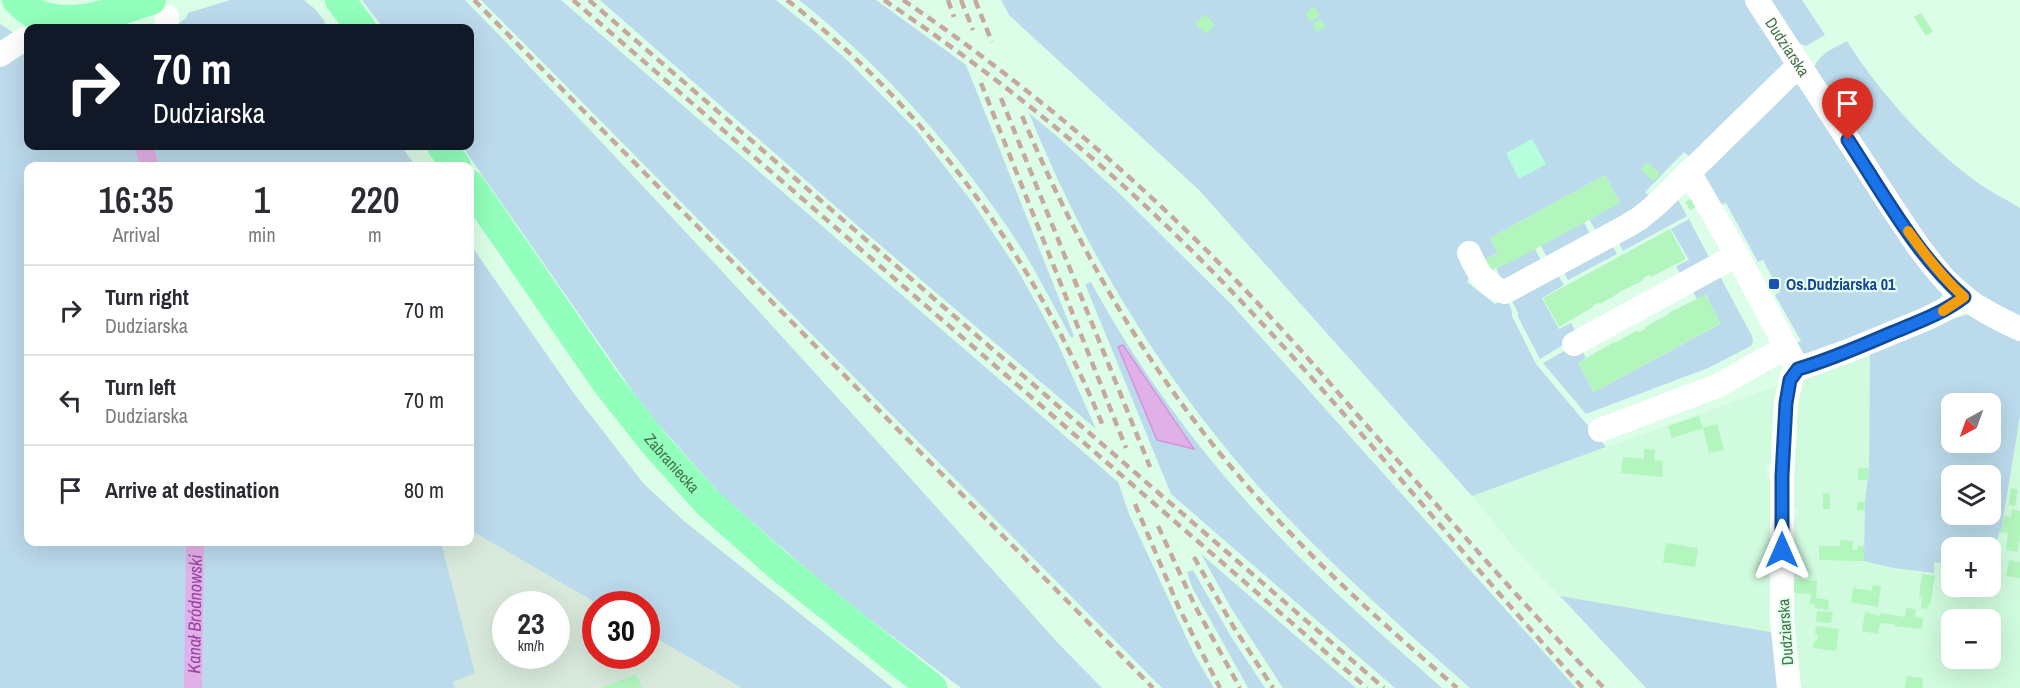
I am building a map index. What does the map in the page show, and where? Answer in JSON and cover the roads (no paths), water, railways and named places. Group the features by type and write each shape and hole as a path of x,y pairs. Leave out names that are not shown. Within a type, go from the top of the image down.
{"main road":[{"path":"17,0 31,12 58,20 162,15"},
{"path":"340,0 358,24"},
{"name":"Zabraniecka","path":"474,191 606,382 655,444 708,503 779,566 932,688"}],"street":[{"name":"Dudziarska","path":"1756,0 1912,235 1938,270 1964,297 1997,318 2020,329"},
{"path":"0,55 24,40"},
{"path":"1469,253 1484,280 1495,289 1505,292 1640,218 1799,65"},
{"path":"1689,172 1737,255 1798,369 1926,319 1954,305 1964,297"},
{"path":"1574,344 1737,255"},
{"path":"1600,429 1717,386 1785,348"},
{"name":"Dudziarska","path":"1789,688 1782,620 1782,476 1786,403 1790,380 1798,369"}],"waterway":[{"name":"Kanał Bródnowski","path":"144,150 149,162"},
{"name":"Kanał Bródnowski","path":"193,688 195,546"}],"railway":[{"path":"474,0 1153,688"},
{"path":"573,0 1367,688"},
{"path":"589,0 1384,688"},
{"path":"787,0 839,43 887,90 932,140 973,192 1011,248 1045,305 1076,365 1103,426"},
{"path":"884,0 924,27 1040,114 1149,209 1184,243 1287,351 1583,688"},
{"path":"903,0 1030,93 1111,161 1188,232 1280,327 1514,592 1604,688"},
{"path":"948,0 954,17"},
{"path":"961,0 973,30"},
{"path":"975,0 992,42"},
{"path":"981,83 1126,448"},
{"path":"1001,98 1150,467"},
{"path":"1022,116 1073,227 1102,279 1164,379 1199,427 1237,474 1320,564 1457,688"},
{"path":"1135,504 1179,608 1220,688"},
{"path":"1158,526 1195,606 1240,688"},
{"path":"1194,557 1233,626 1273,688"}],"place":[{"name":"Os.Dudziarska 01","path":"1774,284"}]}
